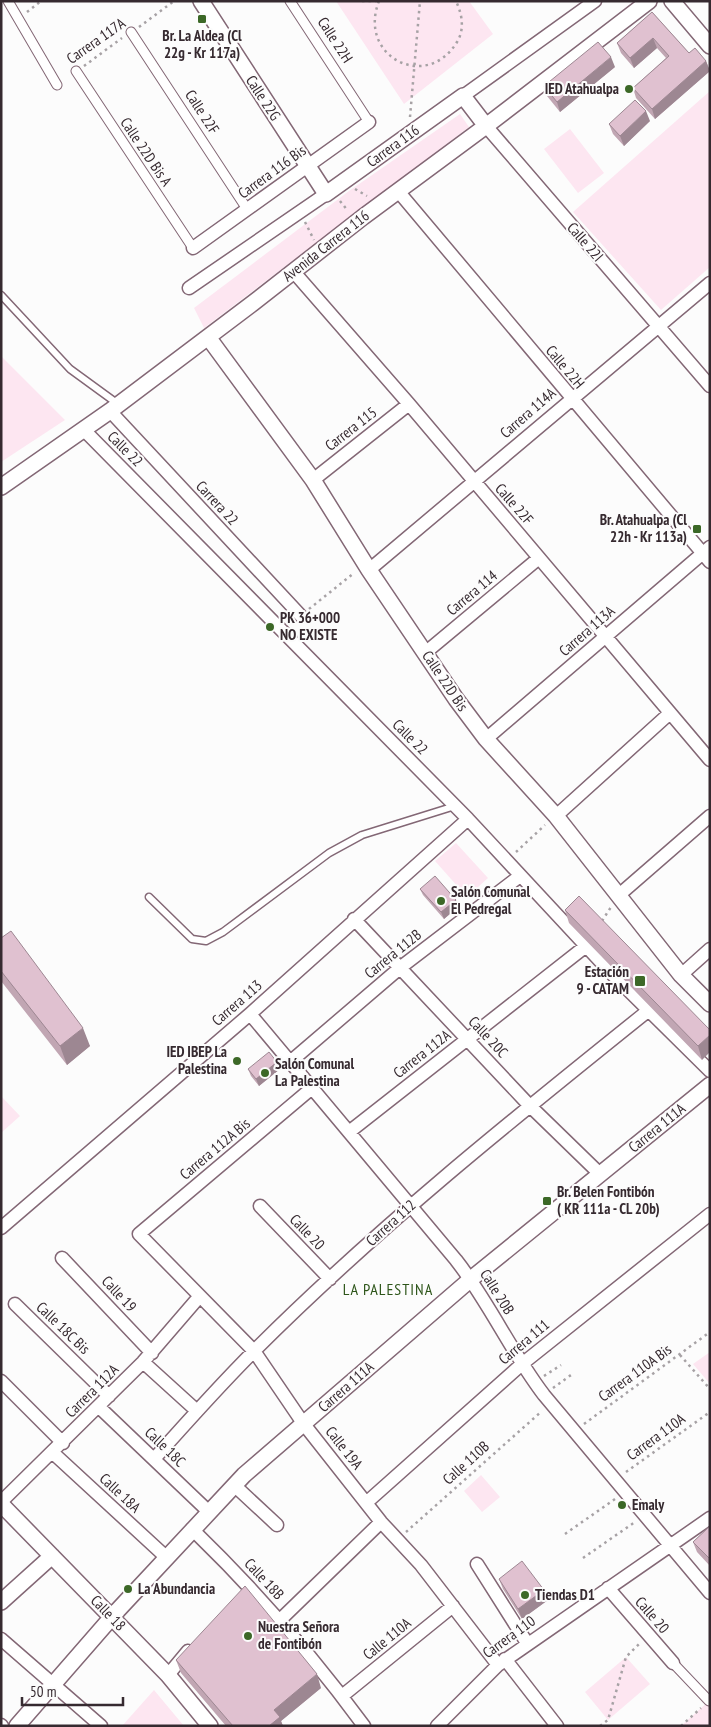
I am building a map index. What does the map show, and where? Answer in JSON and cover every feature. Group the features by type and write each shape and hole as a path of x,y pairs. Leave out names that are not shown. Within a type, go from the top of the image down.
{"street":[{"path":"8,1 58,84"},
{"name":"Calle 22H","path":"290,1 369,122"},
{"name":"Carrera 116","path":"189,288 333,189 595,1"},
{"name":"Avenida Carrera 116","path":"1,487 114,408 357,221 486,126 649,1"},
{"path":"672,1 708,40"},
{"name":"Calle 22G","path":"203,2 307,166 333,189"},
{"name":"Calle 22F","path":"131,32 247,210"},
{"name":"Calle 22D Bis A","path":"76,71 193,248"},
{"name":"Calle 22I","path":"463,96 486,126 710,386"},
{"name":"Carrera 116 Bis","path":"193,248 369,122"},
{"name":"Calle 22H","path":"398,191 570,398 707,554"},
{"name":"Calle 22F","path":"293,272 409,404 710,760"},
{"name":"Carrera 114A","path":"367,567 473,482 570,398 659,328 710,283"},
{"name":"Calle 22D Bis","path":"208,337 313,480 367,567 456,699 486,739 556,816 681,975 710,1004"},
{"name":"Carrera 115","path":"313,480 409,404"},
{"name":"Carrera 22","path":"114,408 300,616"},
{"name":"Calle 22","path":"84,430 468,819 586,946 710,1071"},
{"name":"Carrera 113A","path":"486,739 606,636 707,554"},
{"name":"Carrera 114","path":"425,653 539,558"},
{"path":"556,816 670,712"},
{"path":"619,895 710,816"},
{"name":"Carrera 113","path":"1,1228 250,1014 468,819"},
{"name":"Carrera 112B","path":"290,1062 401,967 520,876"},
{"name":"Calle 20C","path":"354,919 529,1105 600,1174"},
{"name":"Carrera 112A","path":"349,1132 586,946"},
{"path":"681,975 710,949"},
{"name":"Carrera 112","path":"154,1459 254,1351 410,1206 529,1105 649,1010"},
{"name":"Calle 20B","path":"250,1014 471,1279 522,1364 547,1399 710,1593"},
{"name":"Carrera 111A","path":"17,1726 166,1557 234,1485 303,1423 471,1279 710,1085"},
{"name":"Carrera 112A Bis","path":"139,1234 312,1088"},
{"name":"Calle 20","path":"260,1206 330,1279"},
{"name":"Carrera 111","path":"366,1504 522,1364 710,1214"},
{"name":"Calle 19A","path":"139,1234 254,1351 303,1423 366,1504 421,1565 453,1606 557,1726"},
{"name":"Calle 19","path":"62,1258 148,1358 197,1411"},
{"name":"Carrera 112A","path":"1,1503 148,1358 199,1297"},
{"name":"Calle 18C Bis","path":"15,1304 109,1396"},
{"path":"1,1381 63,1443"},
{"name":"Calle 18C","path":"99,1407 208,1511"},
{"name":"Calle 18A","path":"52,1452 166,1557"},
{"path":"234,1485 277,1525"},
{"name":"Calle 18","path":"1,1503 168,1674 210,1726"},
{"name":"Carrera 110","path":"445,1723 501,1662 527,1642 710,1518"},
{"path":"280,1620 381,1522"},
{"name":"Calle 18B","path":"192,1529 248,1583 342,1696 364,1726"},
{"path":"1,1602 52,1556"},
{"path":"477,1564 527,1642"},
{"path":"235,1598 248,1583"},
{"name":"Calle 20","path":"608,1588 673,1663"},
{"name":"Calle 110A","path":"342,1696 453,1606"},
{"path":"1,1639 101,1726"},
{"path":"168,1674 197,1641"},
{"path":"673,1663 709,1701"}],"lane":[{"path":"1,295 70,369 114,408"},
{"path":"149,897 192,939 206,941 223,932 329,853 362,835 455,806"}],"path":[{"path":"18,18 42,1"},
{"name":"Carrera 117A","path":"76,71 174,1"},
{"path":"362,1 378,1 374,14 374,29 378,42 387,54 399,62 414,66 427,66 441,60 452,50 459,38 462,24 460,10 456,1"},
{"path":"410,124 420,1"},
{"path":"333,189 380,204"},
{"path":"333,189 357,221"},
{"path":"300,212 319,251"},
{"path":"300,616 367,567"},
{"path":"506,860 556,816"},
{"path":"600,924 619,895"},
{"name":"Carrera 110A Bis","path":"574,1431 710,1332"},
{"path":"680,1355 710,1389"},
{"path":"535,1383 561,1365"},
{"name":"Calle 110B","path":"397,1540 547,1399 570,1374"},
{"name":"Carrera 110A","path":"615,1480 710,1412"},
{"path":"565,1534 625,1492"},
{"path":"583,1558 644,1515"},
{"path":"600,1726 608,1720 626,1657 648,1636"},
{"path":"681,1726 709,1701"}],"shaded area":[{"path":"336,1 469,1 493,34 404,104"},
{"path":"710,91 710,267 661,310 573,212"},
{"path":"460,114 469,127 204,328 194,308 349,191"},
{"path":"570,129 604,173 578,193 544,149"},
{"path":"1,356 65,420 1,462"},
{"path":"456,843 488,878 467,897 435,861"},
{"path":"1,1096 20,1116 1,1133"},
{"path":"710,1352 710,1384 693,1364"},
{"path":"481,1475 500,1497 482,1512 464,1491"},
{"path":"626,1657 650,1684 608,1720 585,1692"},
{"path":"154,1690 184,1726 122,1726"},
{"path":"709,1701 710,1726 681,1726"}],"building":[{"path":"652,12 689,53 695,48 706,61 652,109 633,88 669,56 653,38 630,58 617,43"},
{"path":"598,42 611,57 557,102 544,86"},
{"path":"635,100 646,111 620,136 609,124"},
{"name":"Salón Comunal El Pedregal","path":"435,876 456,900 441,912 420,889"},
{"name":"Estación 9 - CATAM","path":"579,896 710,1030 710,1035 698,1046 565,910"},
{"path":"11,931 83,1028 60,1046 1,971 1,938"},
{"path":"269,1052 277,1062 256,1079 248,1069"},
{"path":"710,1526 710,1559 693,1542"},
{"name":"Tiendas D1","path":"522,1561 544,1590 518,1609 499,1579"},
{"name":"Nuestra Señora de Fontibón","path":"245,1586 317,1674 274,1710 280,1717 269,1726 233,1726 176,1660"}],"place":[{"name":"Br. La Aldea (Cl 22g - Kr 117a)","path":"202,19"},
{"name":"IED Atahualpa","path":"629,89"},
{"name":"Br. Atahualpa (Cl 22h - Kr 113a)","path":"697,529"},
{"name":"PK 36+000 NO EXISTE","path":"270,627"},
{"name":"Salón Comunal El Pedregal","path":"441,901"},
{"name":"Estación 9 - CATAM","path":"640,981"},
{"name":"IED IBEP La Palestina","path":"237,1061"},
{"name":"Salón Comunal La Palestina","path":"265,1073"},
{"name":"Br. Belen Fontibón ( KR 111a - CL 20b)","path":"547,1201"},
{"name":"Emaly","path":"622,1505"},
{"name":"La Abundancia","path":"128,1589"},
{"name":"Tiendas D1","path":"525,1595"},
{"name":"Nuestra Señora de Fontibón","path":"248,1636"}],"district":[{"name":"LA PALESTINA","path":"388,1289"}]}
